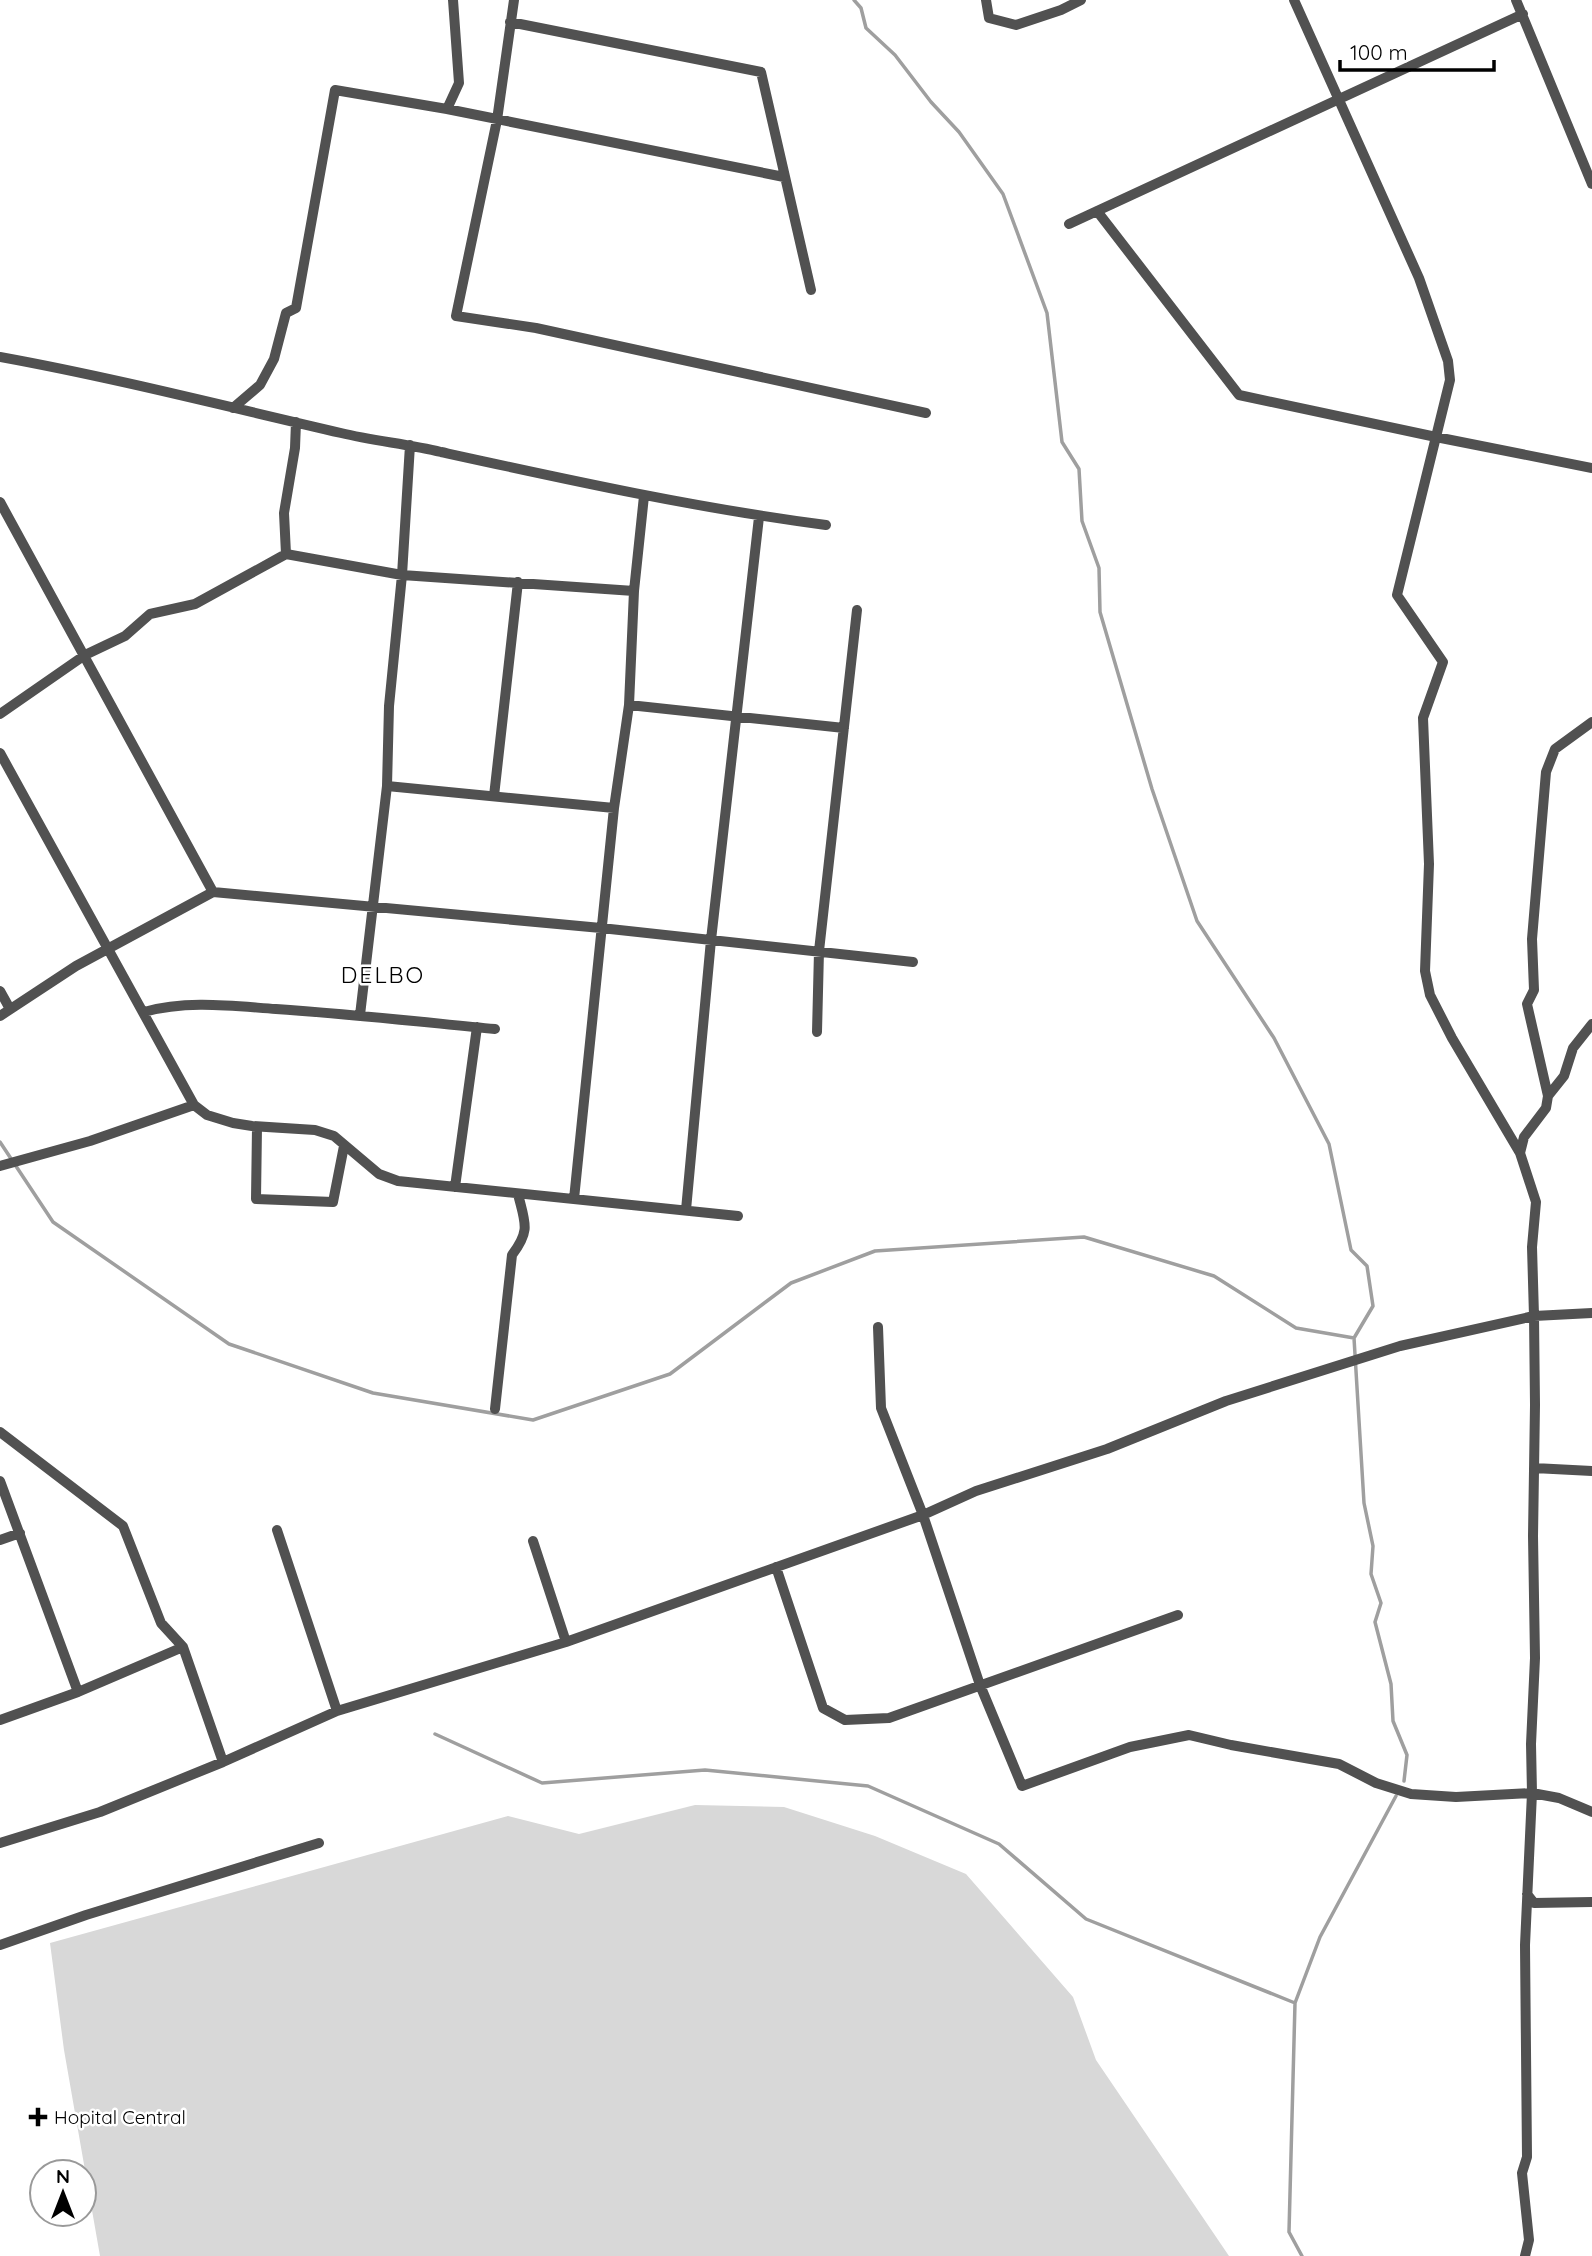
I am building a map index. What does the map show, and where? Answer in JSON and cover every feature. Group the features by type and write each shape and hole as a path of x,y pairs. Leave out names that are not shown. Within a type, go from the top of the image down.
{"street":[{"path":"447,109 459,83 453,0"},
{"path":"514,0 497,120 456,316 536,328 926,413"},
{"path":"986,0 989,18 1016,25 1061,10 1081,0"},
{"path":"1294,0 1419,278 1448,361 1450,380 1397,595 1443,662 1423,718 1429,864 1425,971 1430,995 1452,1038 1520,1153 1536,1202 1532,1247 1535,1405 1532,1536 1535,1658 1525,1959 1527,2157 1522,2173 1529,2240 1525,2256"},
{"path":"1516,0 1592,184"},
{"path":"1069,224 1523,14"},
{"path":"510,22 761,72 811,290"},
{"path":"233,408 260,385 274,359 286,313 296,308 335,90 447,109 784,177"},
{"path":"1097,211 1239,395 1436,438 1592,468"},
{"path":"0,357 183,395 344,434 410,445 644,496 759,517 826,525"},
{"path":"286,554 284,513 295,448 296,422"},
{"path":"360,1015 387,786 389,706 410,445"},
{"path":"574,1199 614,808 629,705 634,591 644,496"},
{"path":"0,502 213,892"},
{"path":"686,1210 711,940 759,517"},
{"path":"0,714 85,655 125,636 150,614 195,604 286,554 401,575 634,591"},
{"path":"494,796 518,582"},
{"path":"817,1032 819,951 857,610"},
{"path":"629,705 844,728"},
{"path":"1520,1153 1524,1136 1546,1108 1548,1096 1527,1004 1534,990 1532,939 1546,772 1555,749 1592,722"},
{"path":"0,753 194,1105 207,1115 257,1127 315,1130 334,1136 379,1174 398,1181 738,1216"},
{"path":"387,786 614,808"},
{"path":"0,1016 76,966 213,892 601,928 913,962"},
{"path":"0,991 10,1009"},
{"path":"144,1012 163,1006 208,1005 360,1015 495,1029"},
{"path":"1548,1096 1564,1076 1573,1048 1592,1024"},
{"path":"454,1187 477,1027"},
{"path":"0,1166 90,1141 194,1105"},
{"path":"257,1127 256,1199 333,1202 344,1146"},
{"path":"495,1409 512,1255 523,1240 526,1225 518,1194"},
{"path":"0,1843 100,1812 223,1762 337,1711 566,1642 923,1514 976,1491 1107,1449 1226,1401 1400,1346 1534,1316 1592,1313"},
{"path":"878,1327 881,1408 923,1514 980,1685 1022,1786 1130,1747 1189,1735 1339,1764 1376,1783 1411,1794 1456,1797 1532,1793 1559,1798 1592,1812"},
{"path":"0,1432 123,1526 161,1623 183,1647 223,1762"},
{"path":"1534,1468 1592,1471"},
{"path":"0,1481 78,1692"},
{"path":"277,1530 337,1711"},
{"path":"0,1540 20,1533"},
{"path":"533,1541 566,1642"},
{"path":"776,1567 823,1708 845,1720 889,1718 1178,1615"},
{"path":"0,1720 78,1692 183,1647"},
{"path":"0,1945 86,1915 319,1843"},
{"path":"1527,1894 1534,1903 1592,1902"}],"shaded area":[{"path":"695,1805 784,1807 875,1836 966,1874 1073,1997 1096,2060 1229,2256 100,2256 95,2228 98,2228 98,2158 83,2158 64,2050 50,1943 508,1816 579,1834"}],"waterway":[{"path":"854,0 861,8 866,28 895,55 931,102 959,132 1003,194 1047,313 1062,442 1079,469 1082,521 1099,568 1100,612 1152,789 1197,921 1274,1038 1329,1144 1351,1250 1367,1266 1373,1306 1354,1338 1364,1503 1373,1546 1371,1574 1381,1603 1375,1622 1391,1684 1393,1721 1407,1755 1404,1781"},
{"path":"0,1142 53,1222 229,1344 373,1393 533,1420 670,1374 791,1283 875,1251 1084,1237 1214,1276 1296,1328 1354,1338"},
{"path":"435,1734 542,1783 705,1770 868,1786 999,1844 1086,1919 1295,2003"},
{"path":"1302,2256 1289,2232 1295,2003 1320,1937 1396,1796"}],"place":[{"name":"Hopital Central","path":"38,2117"}],"district":[{"name":"DELBO","path":"383,975"}]}
